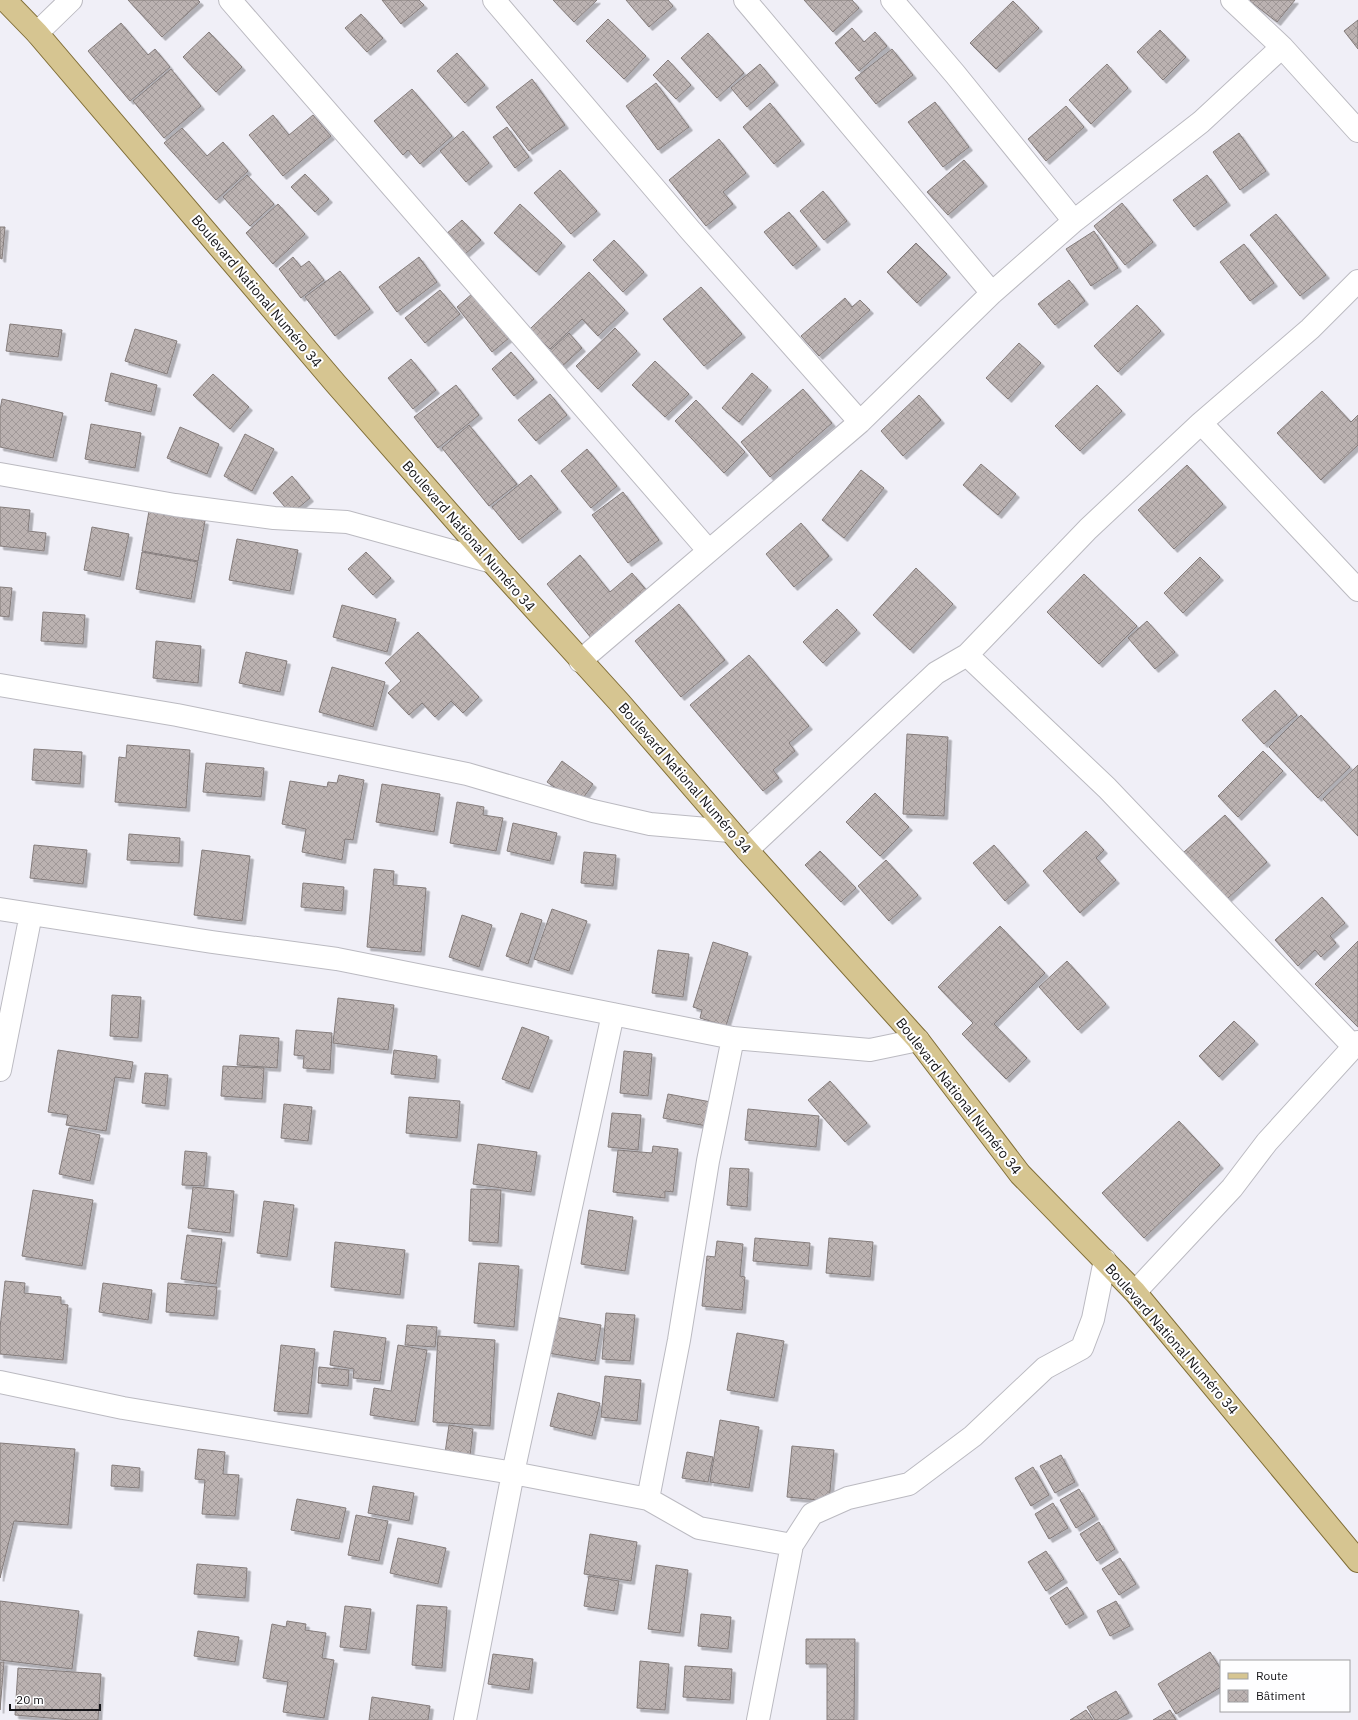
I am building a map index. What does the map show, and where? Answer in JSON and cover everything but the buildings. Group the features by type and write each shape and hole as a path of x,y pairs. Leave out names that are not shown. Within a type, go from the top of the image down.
{"main road":[{"name":"Boulevard National Numéro 34","path":"5,0 37,33 336,384 492,562 580,661 620,703 730,831 918,1040 1020,1174 1136,1292 1358,1561"}],"street":[{"path":"37,33 71,0"},
{"path":"230,0 708,550"},
{"path":"494,0 690,230 860,422"},
{"path":"745,0 992,293"},
{"path":"892,0 955,74 1074,220"},
{"path":"1232,0 1282,47 1358,131"},
{"path":"580,661 708,550 860,422 992,293 1074,220 1201,122 1282,47"},
{"path":"747,850 936,673 967,654 1088,529 1201,423 1310,329 1358,281"},
{"path":"1201,423 1358,590"},
{"path":"0,474 175,505 274,518 347,522 492,562"},
{"path":"967,654 1107,788 1355,1044 1267,1142 1232,1188 1136,1292"},
{"path":"0,686 177,716 467,774 593,811 650,824 730,831"},
{"path":"0,909 212,942 337,959 733,1038 870,1050 918,1040"},
{"path":"0,1070 31,914"},
{"path":"465,1720 513,1473 613,1014"},
{"path":"648,1499 679,1340 708,1161 733,1038"},
{"path":"758,1720 792,1545 812,1514 848,1498 909,1484 973,1436 1045,1368 1082,1348 1093,1319 1105,1260"},
{"path":"0,1382 123,1408 513,1473 648,1499 699,1528 792,1545"}]}
